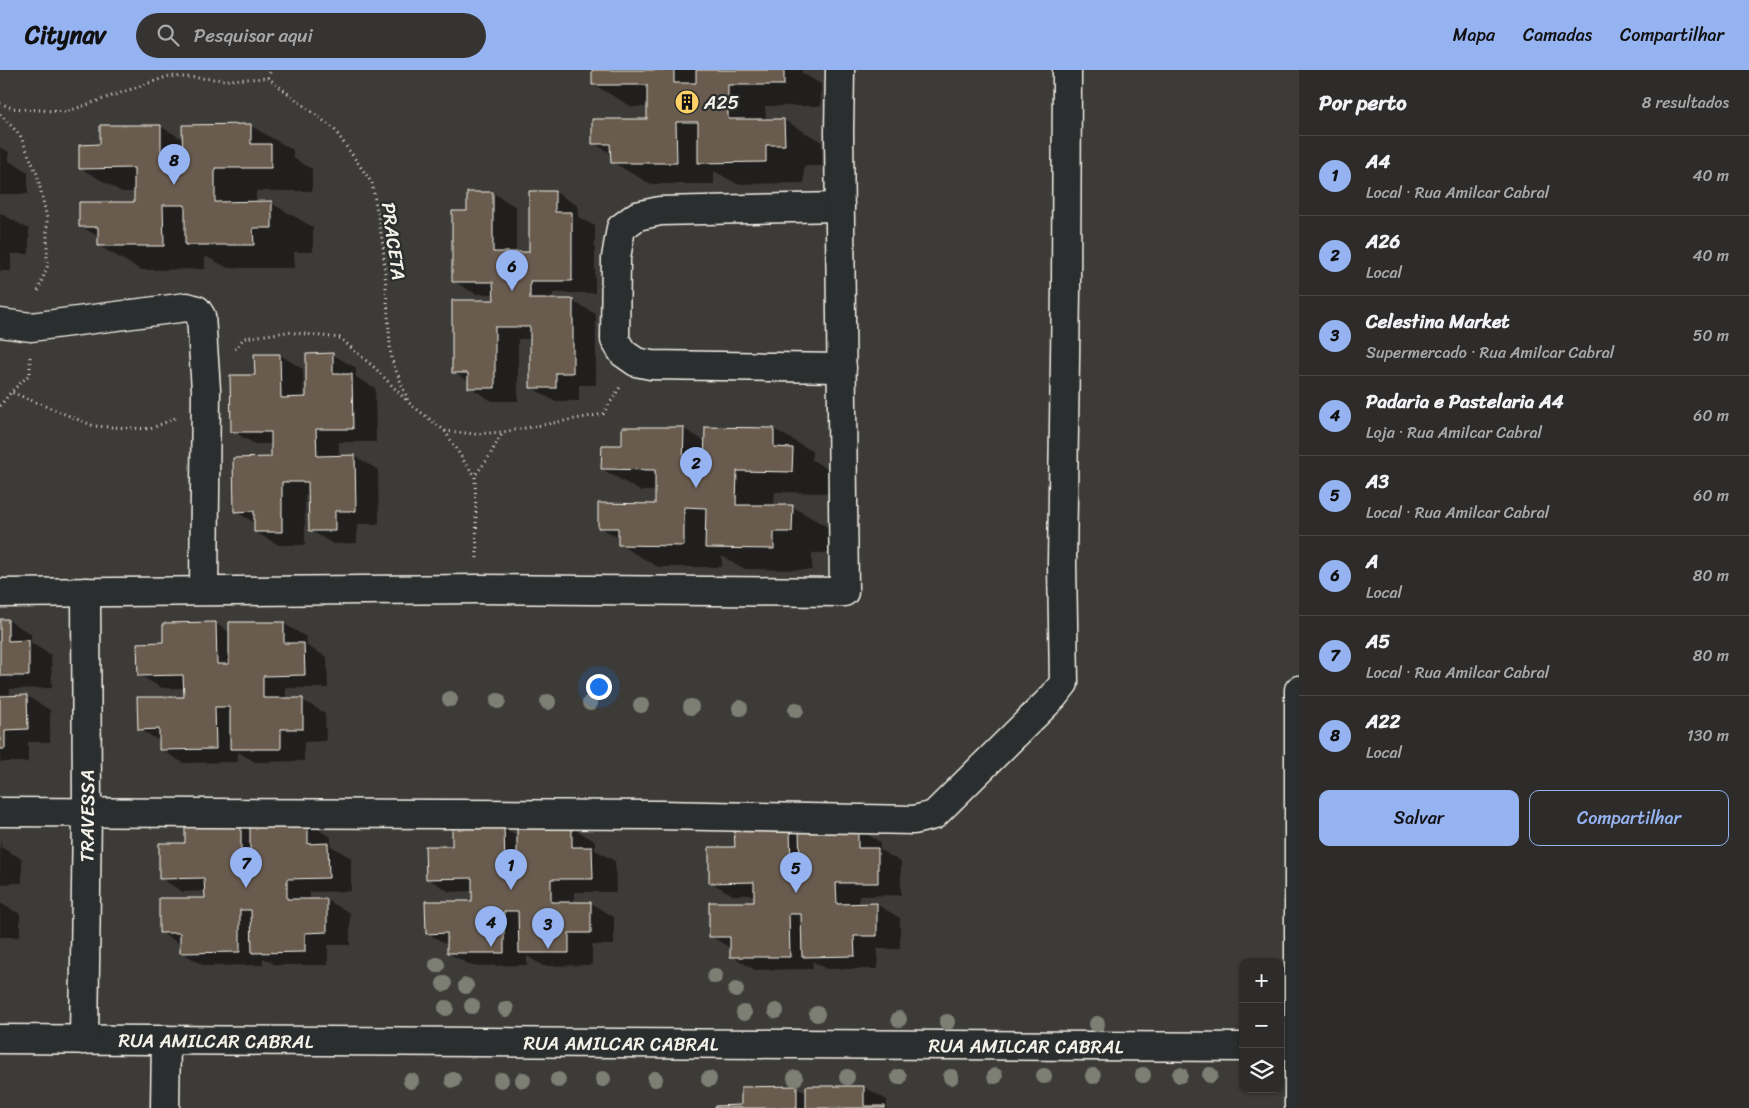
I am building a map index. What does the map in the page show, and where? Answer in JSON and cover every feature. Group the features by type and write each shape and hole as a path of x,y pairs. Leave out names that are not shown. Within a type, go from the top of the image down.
{"street":[{"path":"0,593 478,589 844,592 840,70"},
{"path":"0,812 650,815 914,820 934,816 1053,697 1064,683 1062,563 1067,70"},
{"path":"840,207 660,211 638,216 621,228 616,258 615,340 623,353 636,362 651,366 842,368"},
{"path":"0,323 31,327 187,307 197,310 201,316 206,390 204,590"},
{"name":"TRAVESSA","path":"84,1040 87,812 86,592"},
{"path":"1298,1108 1299,690"},
{"name":"RUA AMILCAR CABRAL","path":"0,1039 1239,1047"},
{"path":"165,1108 166,1040"},
{"path":"1284,1047 1299,1047"}],"path":[{"path":"0,103 12,108 66,112 169,76 228,80 268,78 270,70"},
{"name":"PRACETA","path":"268,78 334,129 372,183 382,245 391,358 409,403 445,431 467,466 476,475"},
{"path":"445,431 475,434 503,432 603,414 636,362"},
{"path":"0,406 11,392"},
{"path":"478,589 476,475 503,432"}],"building":[{"name":"A25","path":"592,70 674,70 674,83 696,83 696,70 784,70 784,85 728,85 728,119 784,119 785,145 766,145 766,162 698,163 698,122 676,122 677,163 611,163 610,144 592,144 592,119 647,119 647,85 592,85"},
{"path":"251,124 251,144 271,144 271,168 215,168 215,202 272,201 272,228 253,228 254,245 185,245 185,205 163,205 164,246 98,246 98,227 79,227 79,202 134,202 134,168 79,169 79,145 100,144 100,125 161,125 161,166 183,166 182,125"},
{"path":"529,191 555,191 555,212 572,212 572,281 530,281 530,299 573,299 573,373 556,373 556,388 530,388 530,327 495,327 495,388 468,388 468,373 452,373 452,300 494,300 493,282 452,282 452,211 467,211 467,192 493,192 493,252 529,252"},
{"path":"333,353 333,374 352,374 353,429 316,429 317,456 355,455 356,511 335,511 335,531 309,531 308,482 282,482 282,532 254,532 254,511 234,512 233,458 271,457 271,432 231,432 230,375 255,375 254,354 280,354 281,398 306,397 306,354"},
{"path":"622,427 684,427 683,468 704,469 705,427 774,428 774,447 793,448 792,472 737,471 736,505 793,505 792,532 774,532 774,549 705,548 706,508 684,507 684,546 618,545 618,528 598,528 598,503 655,504 655,470 601,469 602,445 622,445"},
{"path":"0,619 8,619 8,641 29,640 29,676 0,676"},
{"path":"216,622 217,664 229,664 229,622 284,622 284,643 304,643 305,675 263,676 263,698 303,698 303,729 281,729 281,749 230,749 230,707 215,707 216,749 159,750 159,729 138,730 137,697 184,697 183,675 138,676 137,643 163,642 163,623"},
{"path":"27,695 28,729 5,730 5,749 0,749 0,696"},
{"path":"241,823 241,865 250,865 250,823 308,823 308,844 328,843 329,878 287,879 287,899 327,899 327,932 305,933 305,952 252,953 251,910 240,910 240,952 180,953 180,933 159,933 159,898 205,898 204,878 159,879 159,843 185,843 185,824"},
{"path":"504,826 505,867 517,867 517,826 572,826 572,847 592,847 593,879 551,879 551,902 591,902 591,933 569,933 569,953 519,953 518,911 504,911 504,953 447,953 447,933 426,934 425,901 472,901 472,878 426,879 425,846 452,846 452,827"},
{"path":"858,827 858,848 878,848 878,883 836,883 837,904 877,903 877,936 854,936 855,956 802,957 801,914 789,914 790,957 730,957 730,937 709,937 709,902 754,902 754,882 709,883 709,847 735,847 734,828 790,828 791,869 800,869 799,828"},
{"path":"797,1086 797,1108 715,1108 715,1106 741,1105 741,1087"},
{"path":"806,1086 864,1086 864,1106 885,1106 885,1108 806,1108"}],"place":[{"name":"A25","path":"687,102"},
{"name":"A22","path":"174,185"},
{"name":"A","path":"512,291"},
{"name":"A26","path":"696,488"},
{"name":"A5","path":"246,888"},
{"name":"A4","path":"511,890"},
{"name":"A3","path":"796,893"},
{"name":"Padaria e Pastelaria A4","path":"491,947"},
{"name":"Celestina Market","path":"548,949"}]}
